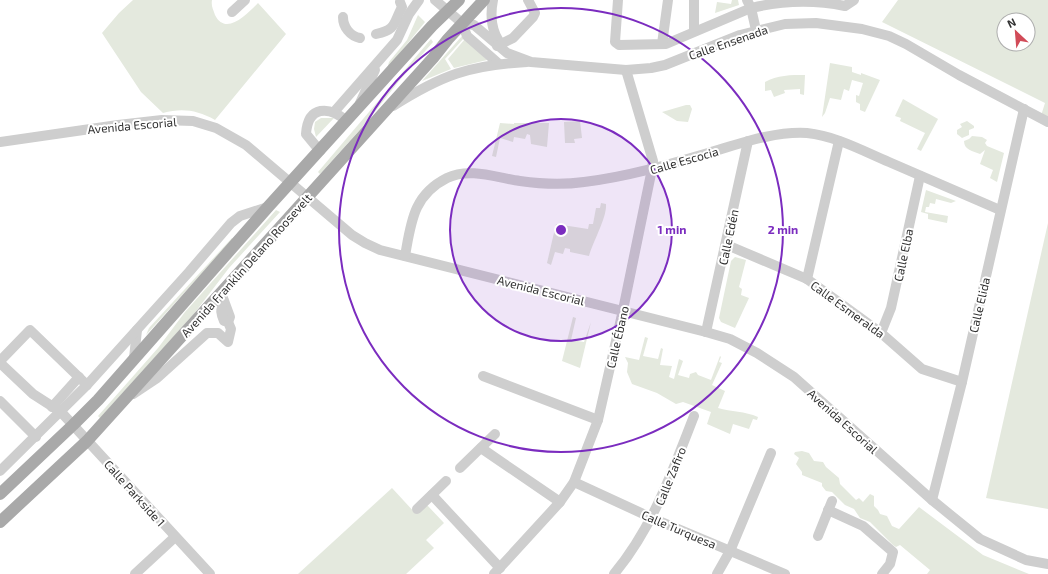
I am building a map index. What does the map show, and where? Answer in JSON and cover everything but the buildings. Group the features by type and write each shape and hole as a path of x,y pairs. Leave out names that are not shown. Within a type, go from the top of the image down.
{"main road":[{"name":"Avenida Franklin Delano Roosevelt","path":"0,494 73,426 268,206 351,117 432,26 440,4 459,0"},
{"name":"Avenida Franklin Delano Roosevelt","path":"0,522 87,440 222,296 307,197 484,0"}],"street":[{"path":"232,12 245,0"},
{"path":"334,112 401,33 409,14 419,0"},
{"path":"493,0 492,13 494,30 499,45"},
{"path":"499,45 513,38 533,17 534,13 528,0"},
{"path":"618,0 614,42 619,44 666,44 749,4 815,1 845,6 854,0"},
{"path":"662,44 668,0"},
{"path":"694,0 694,31"},
{"path":"342,17 345,27 352,34 368,36 386,32 393,27 402,7 400,2"},
{"path":"440,4 462,24 467,36 499,64"},
{"path":"749,4 756,30"},
{"name":"Calle Ensenada","path":"531,62 626,70 651,68 666,65 756,30 785,24 816,22 862,29 883,34 906,44 959,75 1046,119"},
{"path":"462,24 474,25 499,45 531,62"},
{"path":"320,150 306,134 308,121 318,112 334,112 351,117 380,59"},
{"path":"382,114 423,88 455,73 499,64 531,62"},
{"name":"Calle Ébano","path":"497,571 560,502 574,482 598,420 623,310 653,161 626,70"},
{"name":"Calle Elida","path":"932,500 962,382 1024,109"},
{"name":"Avenida Escorial","path":"0,142 162,120 193,120 216,128 246,145 290,183 365,243 380,250 623,310 706,332 736,343 794,377 932,500 980,539 1026,560 1048,564"},
{"name":"Calle Escocia","path":"405,256 411,220 417,206 426,193 437,184 450,177 465,173 552,184 582,182 612,178 652,169 748,141 777,135 807,134 839,141 1000,210"},
{"name":"Calle Edén","path":"706,332 727,245 748,141"},
{"path":"807,279 839,141"},
{"name":"Calle Elba","path":"881,333 891,308 920,176"},
{"path":"57,410 87,385 231,223 240,216 268,206"},
{"name":"Calle Esmeralda","path":"727,245 807,279 881,333 922,369 962,382"},
{"path":"124,400 157,378 207,333 218,333 228,342 230,326 222,318 220,308 222,296"},
{"path":"0,362 30,330 87,385"},
{"path":"134,358 137,330"},
{"name":"Calle Parkside 1","path":"0,362 32,394 57,410 87,440 210,574"},
{"path":"483,376 598,420"},
{"path":"0,471 36,437 57,410 79,377"},
{"path":"0,401 36,437"},
{"name":"Calle Zafiro","path":"614,574 624,562 652,518 694,416"},
{"path":"460,468 495,434"},
{"path":"481,448 560,502"},
{"path":"718,574 730,551 772,453"},
{"path":"417,509 446,481"},
{"name":"Calle Turquesa","path":"574,482 652,518 785,574"},
{"path":"432,495 497,571"},
{"path":"818,536 830,505 863,526 893,552 890,564 882,574"},
{"path":"135,574 175,537"}],"shaded area":[{"path":"133,0 212,0 215,15 225,24 231,24 237,21 258,3 286,34 215,120 196,112 183,110 163,113 141,92 102,33 119,13"},
{"path":"732,0 738,0 739,5 715,13 717,2 731,4"},
{"path":"898,0 1048,0 1048,127 1039,122 1045,103 882,22"},
{"path":"418,15 425,22 387,69 389,62 407,40"},
{"path":"462,36 464,38 445,59 451,69 422,81"},
{"path":"431,39 433,42 399,81 366,123 320,174 318,172"},
{"path":"465,39 487,60 454,68 448,59"},
{"path":"830,63 852,67 852,72 861,75 861,73 880,80 865,112 860,110 860,104 856,102 856,95 859,96 863,83 852,80 849,91 844,89 841,100 830,98 825,113 822,117"},
{"path":"805,75 804,95 800,94 800,89 784,90 785,93 774,97 771,90 765,91 765,82 774,78"},
{"path":"903,99 938,119 921,151 917,149 925,133 900,121 901,118 895,116"},
{"path":"690,105 692,109 688,122 677,121 662,112"},
{"path":"321,118 334,118 316,137 314,129 315,122"},
{"path":"580,121 582,138 574,139 575,143 565,143 564,122"},
{"path":"967,121 974,126 974,128 969,130 969,135 962,138 957,134 957,130 962,127 960,124"},
{"path":"500,123 549,123 547,147 531,144 530,135 527,134 525,139 514,137 513,142 500,138 496,157 492,156"},
{"path":"972,136 982,137 987,140 985,143 987,146 1004,153 997,182 990,178 993,170 980,164 985,150 980,154 969,150 964,144 964,141"},
{"path":"926,190 956,201 951,203 936,199 935,204 930,203 929,207 926,207 925,212 948,216 947,223 928,219 928,214 921,212"},
{"path":"601,203 606,204 606,210 589,256 570,252 570,249 565,248 563,254 555,252 551,265 547,263 556,224 588,229 589,224 593,224 596,208 600,208"},
{"path":"276,210 280,212 229,268 193,315 100,418 98,416 158,348 185,312"},
{"path":"1048,223 1048,509 986,498"},
{"path":"232,238 233,239 146,335 149,328"},
{"path":"735,257 746,260 739,287 742,289 741,295 749,298 735,328 721,322 719,318 731,261"},
{"path":"573,317 576,318 571,340 584,342 591,322 580,368 562,361"},
{"path":"645,337 648,338 643,356 658,359 661,348 663,349 660,365 672,366 669,377 674,379 679,359 683,361 678,375 689,378 690,374 696,372 698,375 711,380 720,356 719,362 722,363 712,385 725,391 718,408 753,415 758,417 757,420 753,419 749,429 733,424 730,434 707,424 711,412 683,402 676,404 657,393 632,384 627,372 628,363 625,357 639,360"},
{"path":"802,451 809,453 814,461 823,462 826,467 839,478 840,484 856,500 859,498 863,502 870,494 874,496 874,506 880,514 887,516 892,526 899,529 919,507 983,555 1029,574 927,574 930,570 900,545 896,547 893,545 870,522 860,518 854,509 845,505 832,492 826,491 822,486 822,483 802,475 802,472 796,464 799,458 794,454 795,452"},
{"path":"392,488 416,514 427,505 444,523 426,540 434,548 406,574 298,574"}]}
